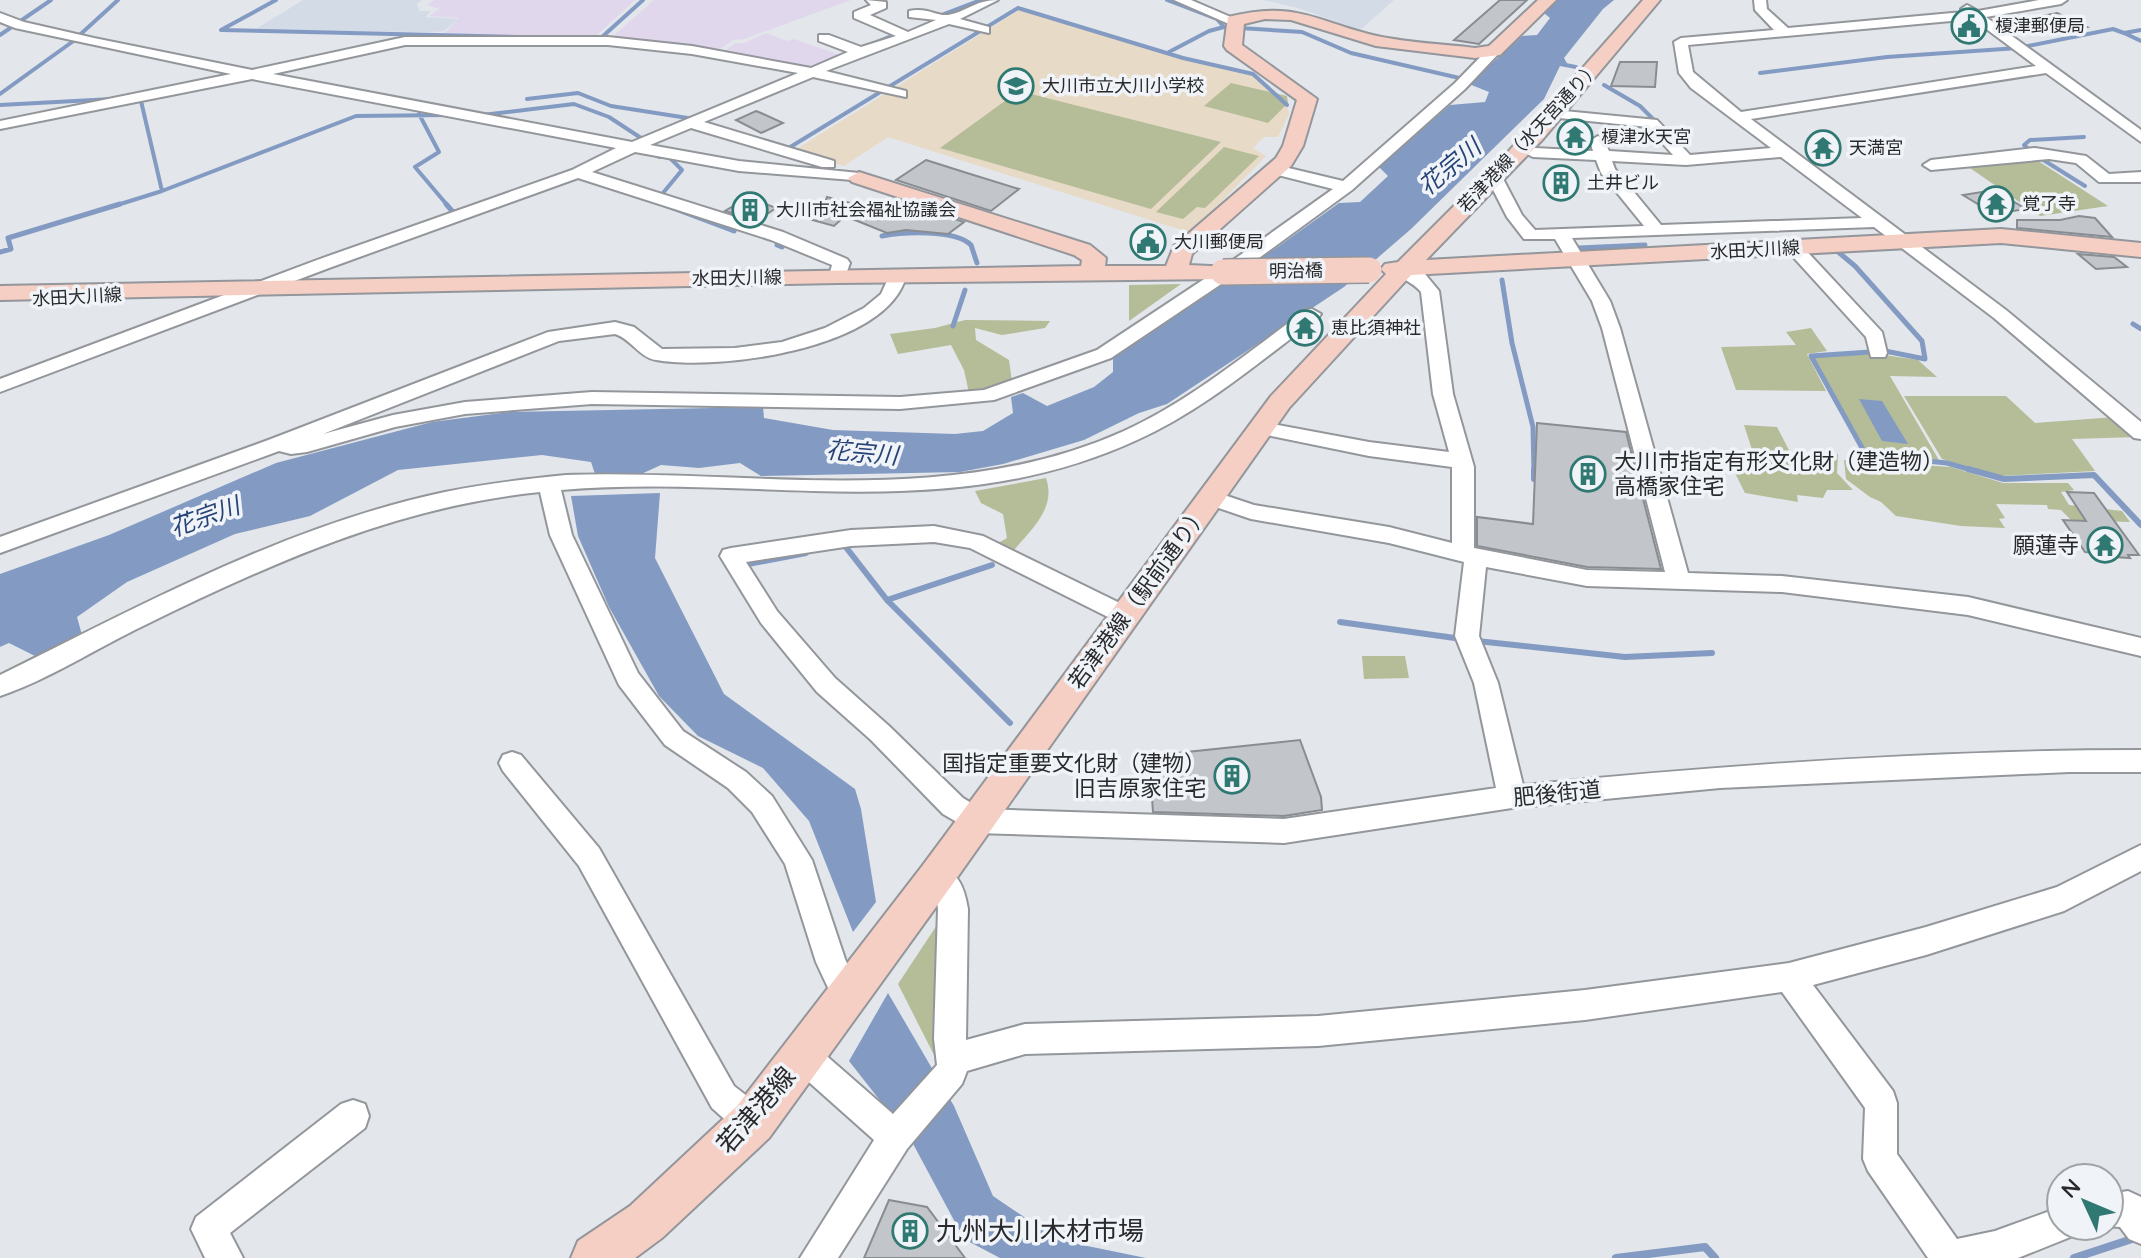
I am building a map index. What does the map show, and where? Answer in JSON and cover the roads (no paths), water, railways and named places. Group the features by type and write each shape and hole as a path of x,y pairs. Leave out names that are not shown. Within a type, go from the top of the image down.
{"main road":[{"path":"1180,272 1177,265 1182,251 1276,170 1293,146 1307,99 1291,84 1245,59 1233,46 1235,21 1277,13 1410,47 1475,53 1494,51 1548,0"},
{"name":"若津港線（水天宮通り）","path":"1401,269 1523,148 1652,0"},
{"path":"859,178 1082,250 1094,258 1092,273"},
{"name":"水田大川線","path":"1369,270 1577,262 2001,236 2141,250"},
{"name":"若津港線（駅前通り）","path":"891,938 1209,497 1327,345 1401,269"},
{"name":"明治橋","path":"1223,272 1369,270"},
{"name":"水田大川線","path":"0,293 838,276 1223,272"},
{"name":"水田大川線","path":"0,300 257,287"},
{"name":"若津港線","path":"595,1258 646,1222 753,1122 891,938"}],"street":[{"path":"0,386 257,287 578,173 856,50 908,37 992,0"},
{"path":"1180,0 1235,21"},
{"path":"1760,0 1761,10 1785,33"},
{"path":"1956,0 2141,137"},
{"path":"2061,0 1976,15 1681,42 1686,73 1736,117 1907,241 2000,314 2141,433"},
{"path":"872,1 882,5 859,15 908,37"},
{"path":"914,14 923,12 981,29"},
{"path":"0,17 79,39 391,103 739,166 859,178"},
{"path":"824,38 856,50"},
{"path":"0,125 405,41 440,39 608,41 692,50 808,71 889,91"},
{"path":"278,444 291,447 307,445 393,421 465,408 592,398 900,403 987,396 1104,354 1242,262 1346,187 1466,80 1494,51"},
{"path":"1736,117 2047,69"},
{"path":"1554,114 1652,123 1686,160"},
{"path":"1594,119 1607,170 1663,230 1695,253"},
{"path":"694,124 843,169 859,178"},
{"path":"1523,148 1533,152 1686,160 1783,152"},
{"path":"1931,165 2035,153 2081,159 2105,179 2141,177"},
{"path":"1276,170 1346,187"},
{"path":"578,173 777,236 841,263 838,276"},
{"path":"1495,178 1515,217 1530,235 1879,222"},
{"path":"1561,235 1601,301 1611,328 1679,583"},
{"path":"1794,248 1875,336 1878,353"},
{"path":"1401,269 1419,278 1430,291 1443,394 1462,461 1469,556 1469,640 1486,683 1512,797"},
{"path":"0,545 278,444 555,336 579,330 615,328 627,331 657,355 739,354 800,345 825,337 886,301 897,276"},
{"path":"0,686 166,604 363,523 441,499 511,487 616,482 900,485 970,482 1022,473 1132,435 1171,415 1312,314"},
{"path":"1262,428 1369,449 1462,461"},
{"path":"549,485 561,535 628,678 674,738 737,780 768,813 798,860 836,974 855,988"},
{"path":"1209,497 1251,512 1389,535 1469,556 1587,578 1782,584 1968,606 2141,647"},
{"path":"976,821 953,806 880,733 826,685 769,617 731,556 851,538 934,534 975,541 1124,615"},
{"name":"肥後街道","path":"976,821 1284,831 1512,797 1720,777 2069,761 2141,761"},
{"path":"512,763 589,857 723,1097 753,1122"},
{"path":"818,1258 895,1137 952,1066 1025,1039 1318,1031 1585,1005 1789,977 1926,941 2064,898 2141,857"},
{"path":"936,877 950,888 953,909 952,1066"},
{"path":"1789,977 1881,1103 1880,1159 1950,1258 1995,1249 2045,1230"},
{"path":"803,1056 895,1137"},
{"path":"225,1258 208,1229 353,1116"}],"water":[{"name":"花宗川","path":"1556,0 1614,0 1603,9 1564,58 1568,65 1560,66 1544,99 1411,229 1344,287 1167,404 1139,413 1084,440 1003,464 960,472 761,476 740,463 699,468 661,465 639,475 595,474 591,462 542,455 398,470 310,516 235,534 127,582 77,617 82,635 35,656 9,643 0,647 0,574 109,535 276,463 432,422 509,412 763,407 764,418 833,430 955,434 983,431 1013,413 1011,397 1023,393 1047,406 1094,387 1113,372 1113,353 1279,246 1339,203 1360,202 1388,176 1379,167 1450,105 1485,102 1489,92 1469,84 1522,36 1537,35 1550,18 1544,13"},
{"path":"1859,399 1882,401 1908,444 1882,441"},
{"path":"660,493 655,558 724,694 855,789 876,902 853,932 809,821 763,768 698,736 659,696 609,607 578,536 571,496"},
{"path":"888,993 954,1106 993,1196 1058,1240 1146,1258 1000,1258 964,1239 911,1140 849,1061"}],"waterway":[{"path":"0,35 51,0"},
{"path":"0,94 72,42 118,0"},
{"path":"276,0 221,30 516,37"},
{"path":"595,38 602,37 643,0"},
{"path":"944,14 981,0"},
{"path":"1167,0 1217,19 1224,27"},
{"path":"787,149 1018,8 1183,58 1253,74 1287,105"},
{"path":"1169,52 1209,31 1224,27"},
{"path":"1224,27 1302,32 1351,53 1468,80"},
{"path":"1760,73 1887,57 2018,48 2113,29 2124,33"},
{"path":"2124,33 2141,30"},
{"path":"2124,33 2141,41"},
{"path":"867,46 889,37"},
{"path":"1560,64 1576,67"},
{"path":"1604,85 1640,106 1658,124"},
{"path":"527,99 578,93 611,106 694,119"},
{"path":"0,105 112,99"},
{"path":"141,101 162,191"},
{"path":"482,115 574,104 609,117 641,138"},
{"path":"162,191 356,116 420,115"},
{"path":"420,115 439,152 415,167 448,206"},
{"path":"420,115 448,115"},
{"path":"2032,152 2024,145 2030,140 2084,137"},
{"path":"2037,156 2085,186"},
{"path":"663,193 682,170 671,159"},
{"path":"114,206 162,191"},
{"path":"0,252 11,249 8,238 120,204"},
{"path":"446,204 453,212 461,211"},
{"path":"665,205 734,231"},
{"path":"882,236 915,233 953,236 971,245 977,263"},
{"path":"777,245 782,247"},
{"path":"1579,248 1645,245"},
{"path":"1837,251 1855,266 1922,341 1925,359 1885,351 1811,356 1866,455 1947,463 1968,469"},
{"path":"1502,280 1512,343 1533,427 1534,471"},
{"path":"953,326 965,290"},
{"path":"2133,324 2141,329"},
{"path":"1968,469 2004,479 2094,475 2141,525"},
{"path":"1968,469 1975,471"},
{"path":"1534,471 1534,479"},
{"path":"845,546 887,600"},
{"path":"748,564 806,553"},
{"path":"887,600 992,565"},
{"path":"887,600 1010,723"},
{"path":"1340,622 1462,639"},
{"path":"1477,641 1625,657 1712,653"},
{"path":"2074,1258 2141,1236"},
{"path":"1616,1258 1705,1247 1715,1258"}],"place":[{"name":"榎津郵便局","path":"1969,26"},
{"name":"大川市立大川小学校","path":"1016,86"},
{"name":"榎津水天宮","path":"1575,137"},
{"name":"天満宮","path":"1823,148"},
{"name":"土井ビル","path":"1561,183"},
{"name":"覚了寺","path":"1996,204"},
{"name":"大川市社会福祉協議会","path":"750,210"},
{"name":"大川郵便局","path":"1148,242"},
{"name":"恵比須神社","path":"1305,328"},
{"name":"大川市指定有形文化財（建造物） 高橋家住宅","path":"1588,474"},
{"name":"願蓮寺","path":"2105,545"},
{"name":"国指定重要文化財（建物） 旧吉原家住宅","path":"1232,776"},
{"name":"九州大川木材市場","path":"910,1231"}]}
